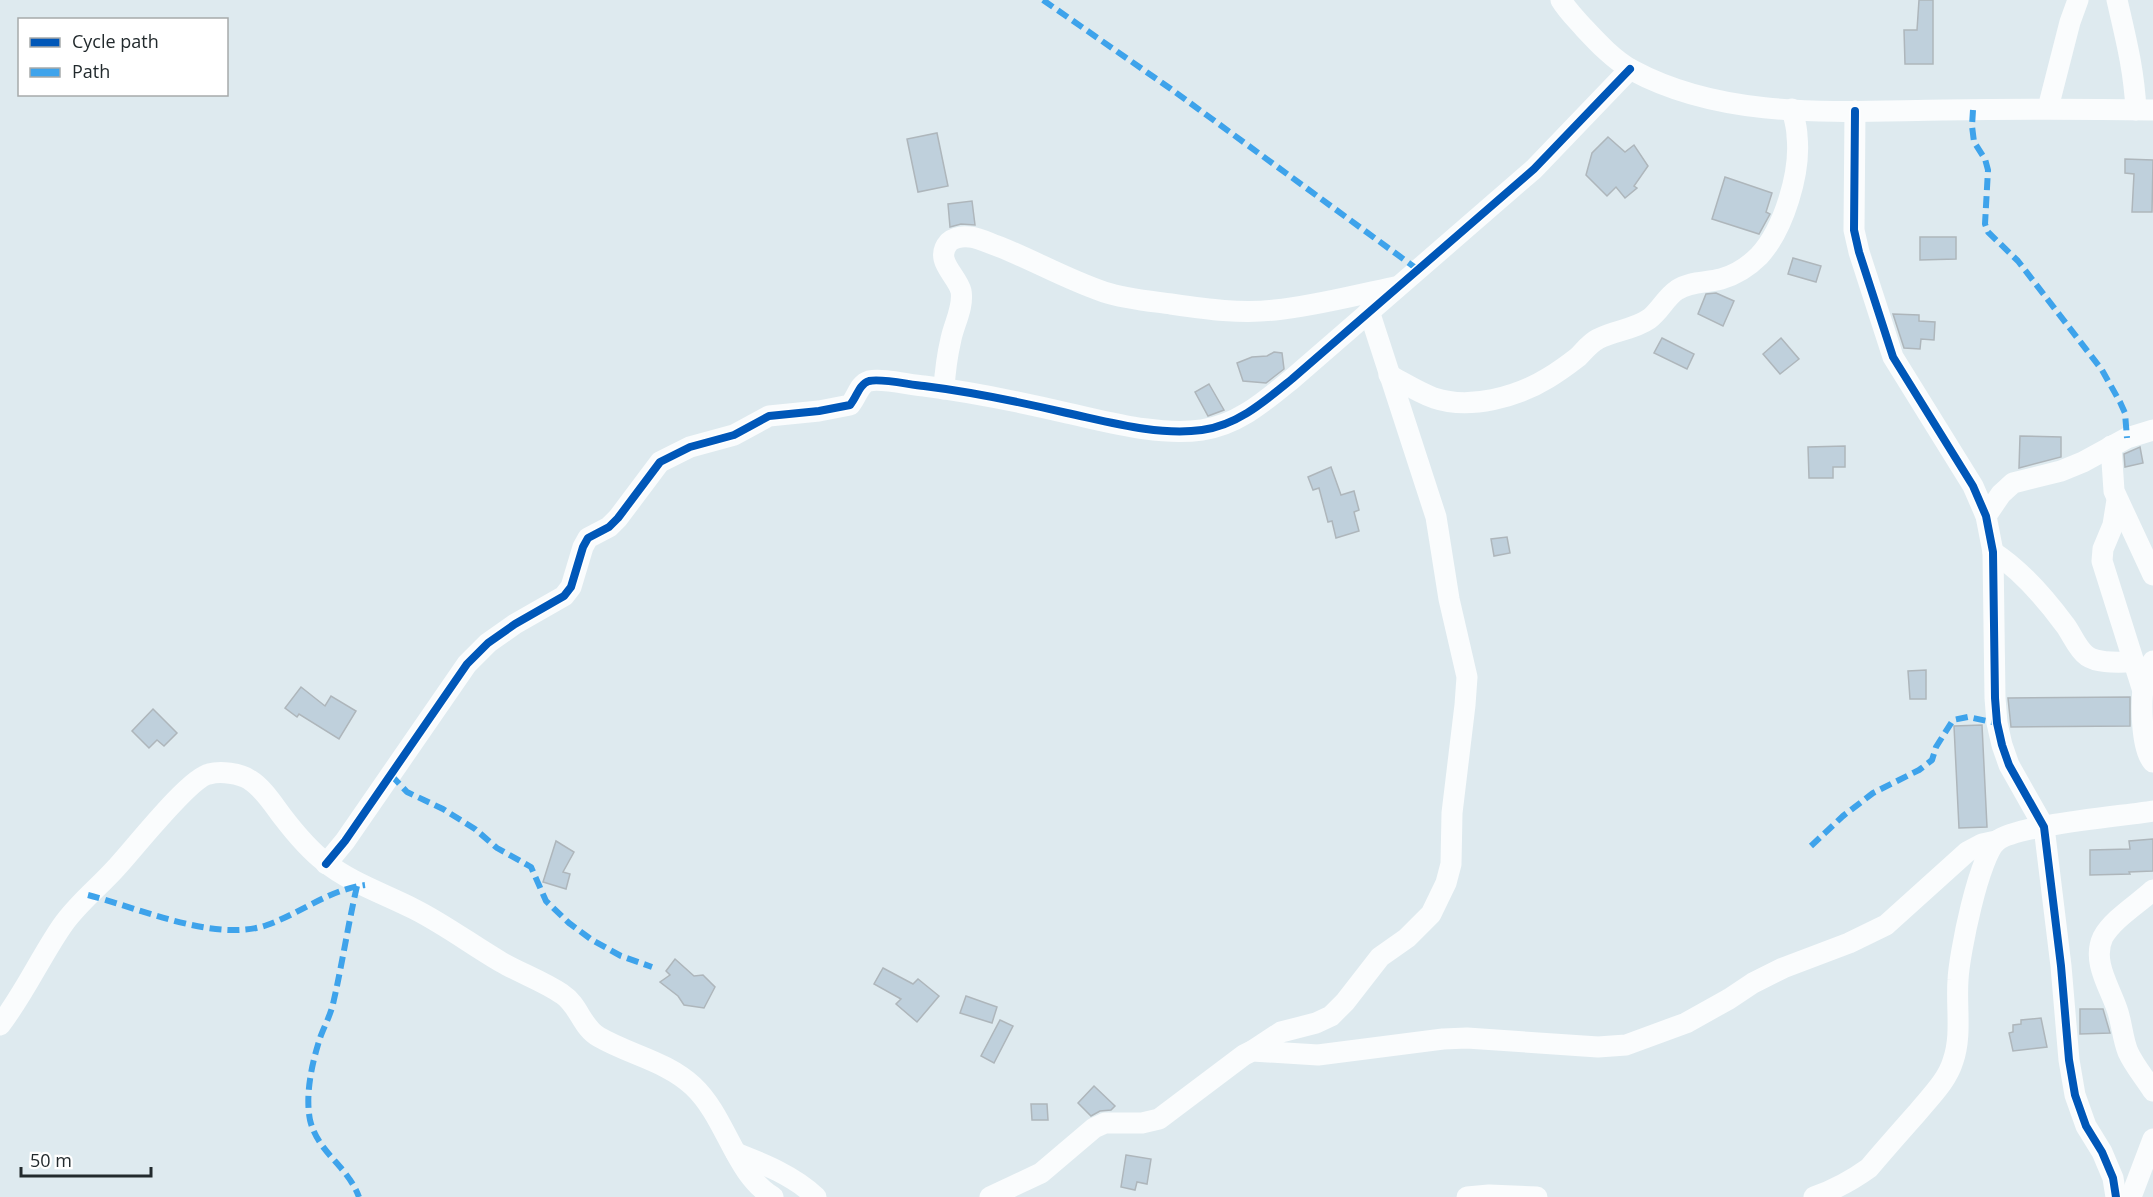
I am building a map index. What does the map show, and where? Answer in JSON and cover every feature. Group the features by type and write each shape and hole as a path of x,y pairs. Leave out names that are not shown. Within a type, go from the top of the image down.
{"street":[{"path":"1561,0 1599,44 1630,69 1668,86 1701,96 1746,105 1792,110 1855,111 2048,108 2144,110 2117,0"},
{"path":"2048,108 2070,22 2078,0"},
{"path":"326,864 467,664 497,636 564,596 571,587 588,538 618,518 660,462 690,447 734,435 770,416 819,411 849,405 861,386 872,380 944,389 1155,429 1202,430 1227,424 1257,407 1292,379 1534,169 1630,69"},
{"path":"1389,375 1436,398 1477,401 1502,398 1549,378 1576,358 1596,339 1642,324 1659,310 1674,291 1687,284 1721,279 1740,272 1759,256 1769,243 1784,214 1797,162 1797,136 1792,110"},
{"path":"1855,111 1854,230 1859,252 1893,357 1973,486 1986,516 1993,552 1997,723 2009,765 2044,827 2073,1084 2086,1126 2102,1152 2113,1178 2116,1197"},
{"path":"944,389 961,291 944,258 945,249 950,241 959,236 984,241 1106,292 1136,299 1230,312 1278,310 1396,287"},
{"path":"990,1197 1041,1173 1094,1128 1105,1123 1142,1124 1159,1119 1244,1055 1281,1032 1316,1023 1331,1016 1345,1002 1380,957 1407,938 1431,914 1446,883 1450,864 1452,813 1467,677 1453,617 1436,517 1369,311"},
{"path":"1986,516 2001,494 2013,483 2061,471 2127,438 2153,430"},
{"path":"2111,446 2112,482 2117,500 2153,575"},
{"path":"2117,500 2113,525 2103,549 2102,561 2143,662 2146,674 2143,691 2145,744 2149,758 2153,762"},
{"path":"1993,552 2015,568 2027,581 2056,614 2087,656 2102,660 2143,662"},
{"path":"0,1025 49,944 76,907 118,866 191,786 207,774 226,773 250,779 307,847 326,864 416,910 492,956 563,994 574,1006 587,1028 597,1036 674,1072 693,1086 711,1106 751,1178 762,1190 773,1197"},
{"path":"1252,1051 1318,1055 1467,1038 1598,1047 1626,1045 1686,1023 1783,968 1886,926 1967,852 1982,844 2044,827 2153,811"},
{"path":"1814,1197 1832,1191 1869,1168 1947,1074 1958,1042 1958,978 1966,933 1985,862 1996,841"},
{"path":"2153,890 2133,909 2115,921 2103,938 2099,951 2101,965 2118,1011 2128,1051 2137,1070 2153,1091"},
{"path":"2131,1197 2153,1138"},
{"path":"736,1153 780,1172 800,1183 816,1197"},
{"path":"1467,1197 1498,1195 1537,1197"}],"building":[{"path":"1919,0 1933,0 1933,64 1905,64 1904,30 1917,30"},
{"path":"937,133 948,186 918,192 907,139"},
{"path":"1608,137 1625,152 1634,145 1648,166 1634,186 1637,188 1625,198 1616,187 1607,196 1586,175 1592,153"},
{"path":"2125,159 2153,160 2152,212 2132,212 2134,174 2125,173"},
{"path":"1725,177 1772,193 1766,212 1770,214 1759,234 1712,219"},
{"path":"972,201 975,225 961,224 950,227 948,204"},
{"path":"1920,237 1956,237 1956,259 1920,260"},
{"path":"1793,258 1821,266 1816,282 1788,274"},
{"path":"1716,293 1734,301 1723,326 1698,314 1706,294"},
{"path":"1893,314 1919,315 1919,321 1935,322 1934,340 1921,339 1920,349 1904,348"},
{"path":"1662,338 1694,354 1687,369 1654,353"},
{"path":"1781,338 1799,359 1780,374 1763,354"},
{"path":"1274,352 1282,353 1284,369 1266,383 1243,381 1237,363 1252,357 1267,356"},
{"path":"1209,384 1224,410 1208,416 1195,392"},
{"path":"2020,436 2061,437 2061,457 2019,468"},
{"path":"1845,446 1845,467 1833,467 1833,478 1809,478 1808,447"},
{"path":"2140,447 2143,463 2125,467 2124,454"},
{"path":"1331,467 1341,495 1354,491 1359,510 1354,512 1359,531 1336,538 1332,521 1328,522 1319,488 1313,490 1308,477"},
{"path":"1507,537 1510,553 1494,556 1491,539"},
{"path":"1926,670 1926,699 1910,699 1908,671"},
{"path":"301,687 325,706 331,696 356,711 339,739 299,714 297,717 285,708"},
{"path":"2130,697 2130,726 2011,727 2008,698"},
{"path":"153,709 177,733 164,746 157,740 149,748 132,731"},
{"path":"1982,725 1987,827 1959,828 1954,726"},
{"path":"2153,839 2153,871 2090,875 2090,850 2130,849 2129,841"},
{"path":"556,841 574,852 563,872 570,874 566,889 543,882"},
{"path":"675,959 694,976 703,975 715,987 704,1008 684,1005 678,996 660,982 670,975 666,971"},
{"path":"883,968 913,984 918,979 939,996 917,1022 896,1004 901,999 874,984"},
{"path":"966,996 997,1007 992,1023 960,1013"},
{"path":"2080,1009 2103,1009 2110,1033 2080,1034"},
{"path":"2041,1018 2047,1047 2013,1051 2009,1033 2013,1032 2013,1025 2021,1024 2021,1020"},
{"path":"1000,1020 1013,1026 994,1063 981,1056"},
{"path":"1094,1086 1115,1106 1111,1110 1100,1111 1091,1116 1078,1103"},
{"path":"1031,1104 1047,1104 1048,1120 1032,1120"},
{"path":"1126,1155 1151,1159 1147,1184 1137,1182 1135,1190 1121,1187"}],"marked path":[{"path":"1043,0 1171,89 1417,269"},
{"path":"1973,110 1974,142 1985,159 1988,170 1985,224 1988,232 2018,261 2102,370 2125,413 2127,438"},
{"path":"1811,846 1843,816 1873,793 1919,770 1932,760 1936,747 1953,720 1968,717 1997,723"},
{"path":"391,775 407,792 443,809 475,829 497,848 531,867 546,901 569,923 592,940 621,956 652,967"},
{"path":"88,895 178,922 225,930 267,925 339,892 365,885"},
{"path":"357,886 333,1004 314,1058 308,1100 310,1120 319,1141 347,1176 359,1197"}],"cycle path":[{"path":"326,864 345,841 467,664 488,643 515,624 564,596 571,587 588,538 609,527 618,518 660,462 690,447 734,435 769,416 850,405 863,385 875,380 978,394 1151,430 1202,430 1227,423 1272,396 1534,169 1630,69"},
{"path":"1855,111 1854,230 1859,252 1893,357 1973,486 1986,516 1993,552 1997,723 2009,765 2044,827 2061,966 2069,1060 2075,1095 2086,1126 2102,1152 2113,1178 2116,1197"}]}
